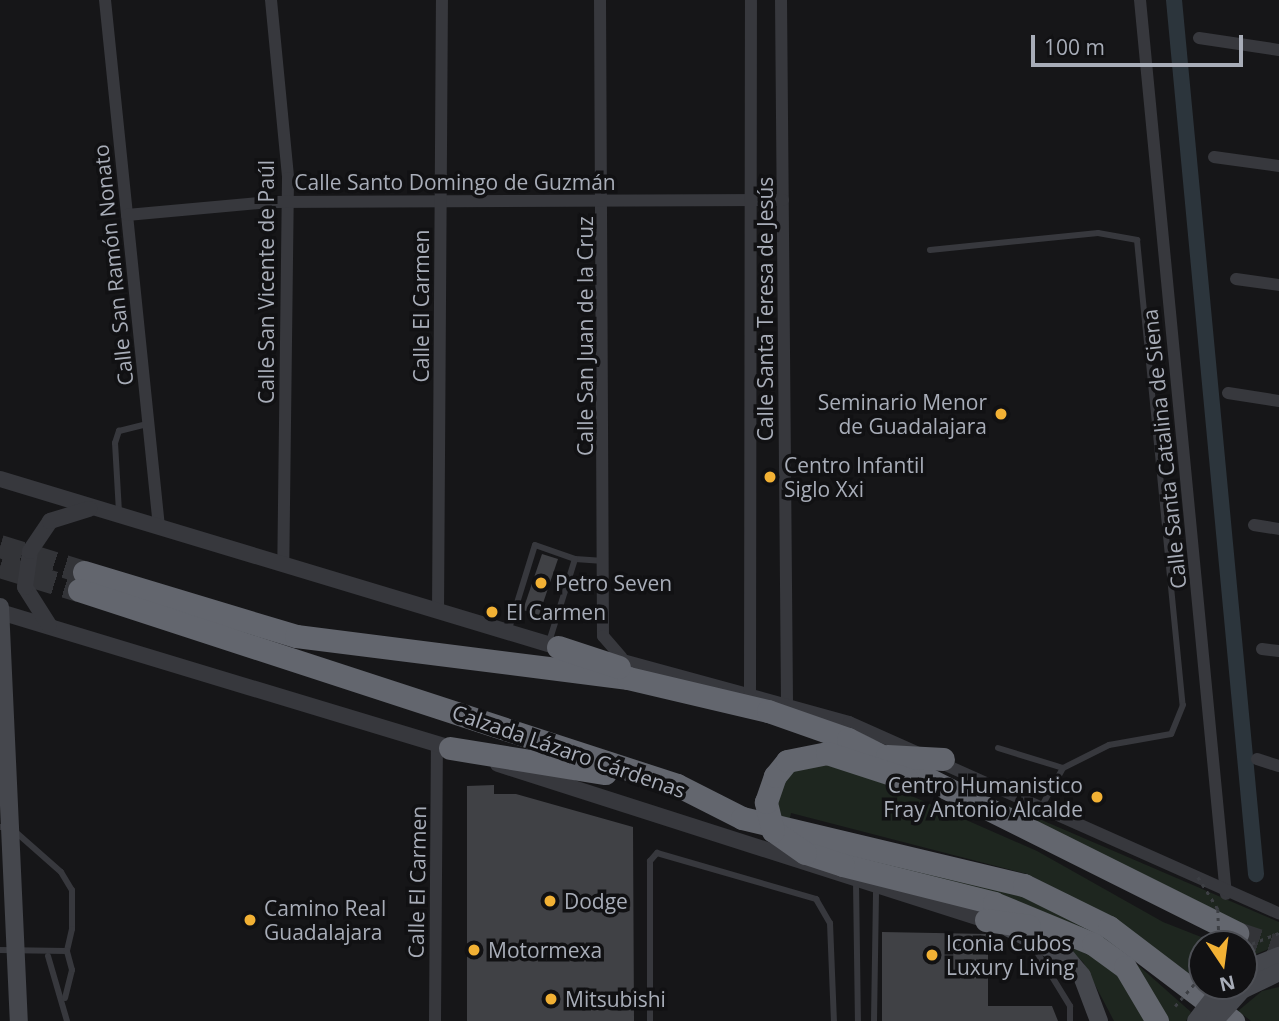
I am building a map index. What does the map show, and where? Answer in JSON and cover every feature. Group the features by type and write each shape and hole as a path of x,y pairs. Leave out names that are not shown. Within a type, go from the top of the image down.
{"highway":[{"name":"Calzada Lázaro Cárdenas","path":"1212,930 848,739 702,692 296,636 81,581 677,785 742,818 1024,885 1109,928 1233,1021"},
{"path":"553,646 702,692"},
{"path":"444,746 677,785"},
{"path":"951,909 850,874 805,853 773,831 766,803 775,776 787,761 827,753 969,803"},
{"path":"881,756 943,759"},
{"path":"850,874 994,904 1093,944 1125,967 1166,1013"},
{"path":"986,920 1093,944"}],"main road":[{"path":"0,610 5,827 19,953 19,1021"},
{"path":"986,920 1016,930 1067,958 1082,976 1099,1021"},
{"path":"1258,964 1279,956"},
{"path":"1214,1021 1242,990 1279,972"},
{"path":"1196,1021 1212,1000"}],"street":[{"name":"Calle San Ramón Nonato","path":"105,0 159,527"},
{"name":"Calle San Vicente de Paúl","path":"271,0 287,202 283,565"},
{"name":"Calle El Carmen","path":"438,612 442,0"},
{"name":"Calle San Juan de la Cruz","path":"600,0 605,561 603,636 612,653 628,660"},
{"name":"Calle Santa Teresa de Jesús","path":"750,691 751,0"},
{"name":"Calle Santa Teresa de Jesús","path":"781,0 788,701"},
{"name":"Calle Santa Catalina de Siena","path":"1140,0 1226,894"},
{"path":"1199,38 1279,50"},
{"path":"1214,157 1279,166"},
{"name":"Calle Santo Domingo de Guzmán","path":"127,215 287,202 783,200"},
{"path":"1236,279 1279,285"},
{"path":"1228,393 1279,401"},
{"path":"0,479 553,646 628,660 788,701 943,759 1043,804 1226,894 1279,913"},
{"path":"52,628 29,599 30,551 50,521 95,508"},
{"path":"1254,525 1279,529"},
{"name":"Calzada Lázaro Cárdenas","path":"0,610 444,746 850,874 876,888 986,920"},
{"path":"1262,649 1279,652"},
{"name":"Calle El Carmen","path":"435,1021 444,746"},
{"path":"1257,760 1279,766"}],"lane":[{"path":"930,250 1098,233 1138,240 1183,705 1171,734 1109,745 1063,768 1043,804"},
{"path":"119,514 115,443 119,431 148,424"},
{"path":"508,633 535,545 575,559 605,561"},
{"path":"553,646 575,559"},
{"path":"998,748 1063,768"},
{"path":"5,827 72,890 67,951 72,970 65,998"},
{"path":"650,1021 650,861 663,853 816,899 830,923 834,1021"},
{"path":"850,874 858,1021"},
{"path":"874,1021 876,888"},
{"path":"1016,930 1039,952 1070,1006 1070,1021"},
{"path":"0,950 48,956 67,951"},
{"path":"48,956 65,998 67,1021"}],"path":[{"path":"1198,877 1228,930"},
{"path":"1258,937 1279,933"},
{"path":"1166,1013 1188,990"}],"shaded area":[{"path":"814,761 832,761 1037,851 1163,922 1188,932 1188,973 1112,917 1027,874 791,813 787,834 1027,898 1104,935 1191,1012 1186,1021 1167,1021 1137,972 1111,951 1039,915 844,863 785,839 774,814 777,788 786,775"},
{"path":"981,794 1279,922 1279,945 1258,953 1258,930 1242,930 1244,924 1171,895"},
{"path":"1058,940 1115,968 1149,1021 1114,1021 1083,962"},
{"path":"1279,987 1279,1021 1251,1021 1238,1011 1251,1000 1258,1000 1258,994"}],"building":[{"name":"Petro Seven","path":"542,554 558,559 539,615 523,610"},
{"name":"Dodge","path":"494,785 494,794 516,794 633,827 634,1021 467,1021 467,786"},
{"path":"882,932 988,934 988,1006 1052,1006 1058,1021 882,1021"}],"waterway":[{"path":"1174,0 1256,874"}],"tunnel":[{"path":"0,546 84,572"},
{"path":"0,566 79,590"},
{"path":"1258,940 1279,947"}],"place":[{"name":"Seminario Menor de Guadalajara","path":"1001,414"},
{"name":"Centro Infantil Siglo Xxi","path":"770,477"},
{"name":"Petro Seven","path":"541,583"},
{"name":"El Carmen","path":"492,612"},
{"name":"Centro Humanistico Fray Antonio Alcalde","path":"1097,797"},
{"name":"Dodge","path":"550,901"},
{"name":"Camino Real Guadalajara","path":"250,920"},
{"name":"Motormexa","path":"474,950"},
{"name":"Iconia Cubos Luxury Living","path":"932,955"},
{"name":"Mitsubishi","path":"551,999"}]}
